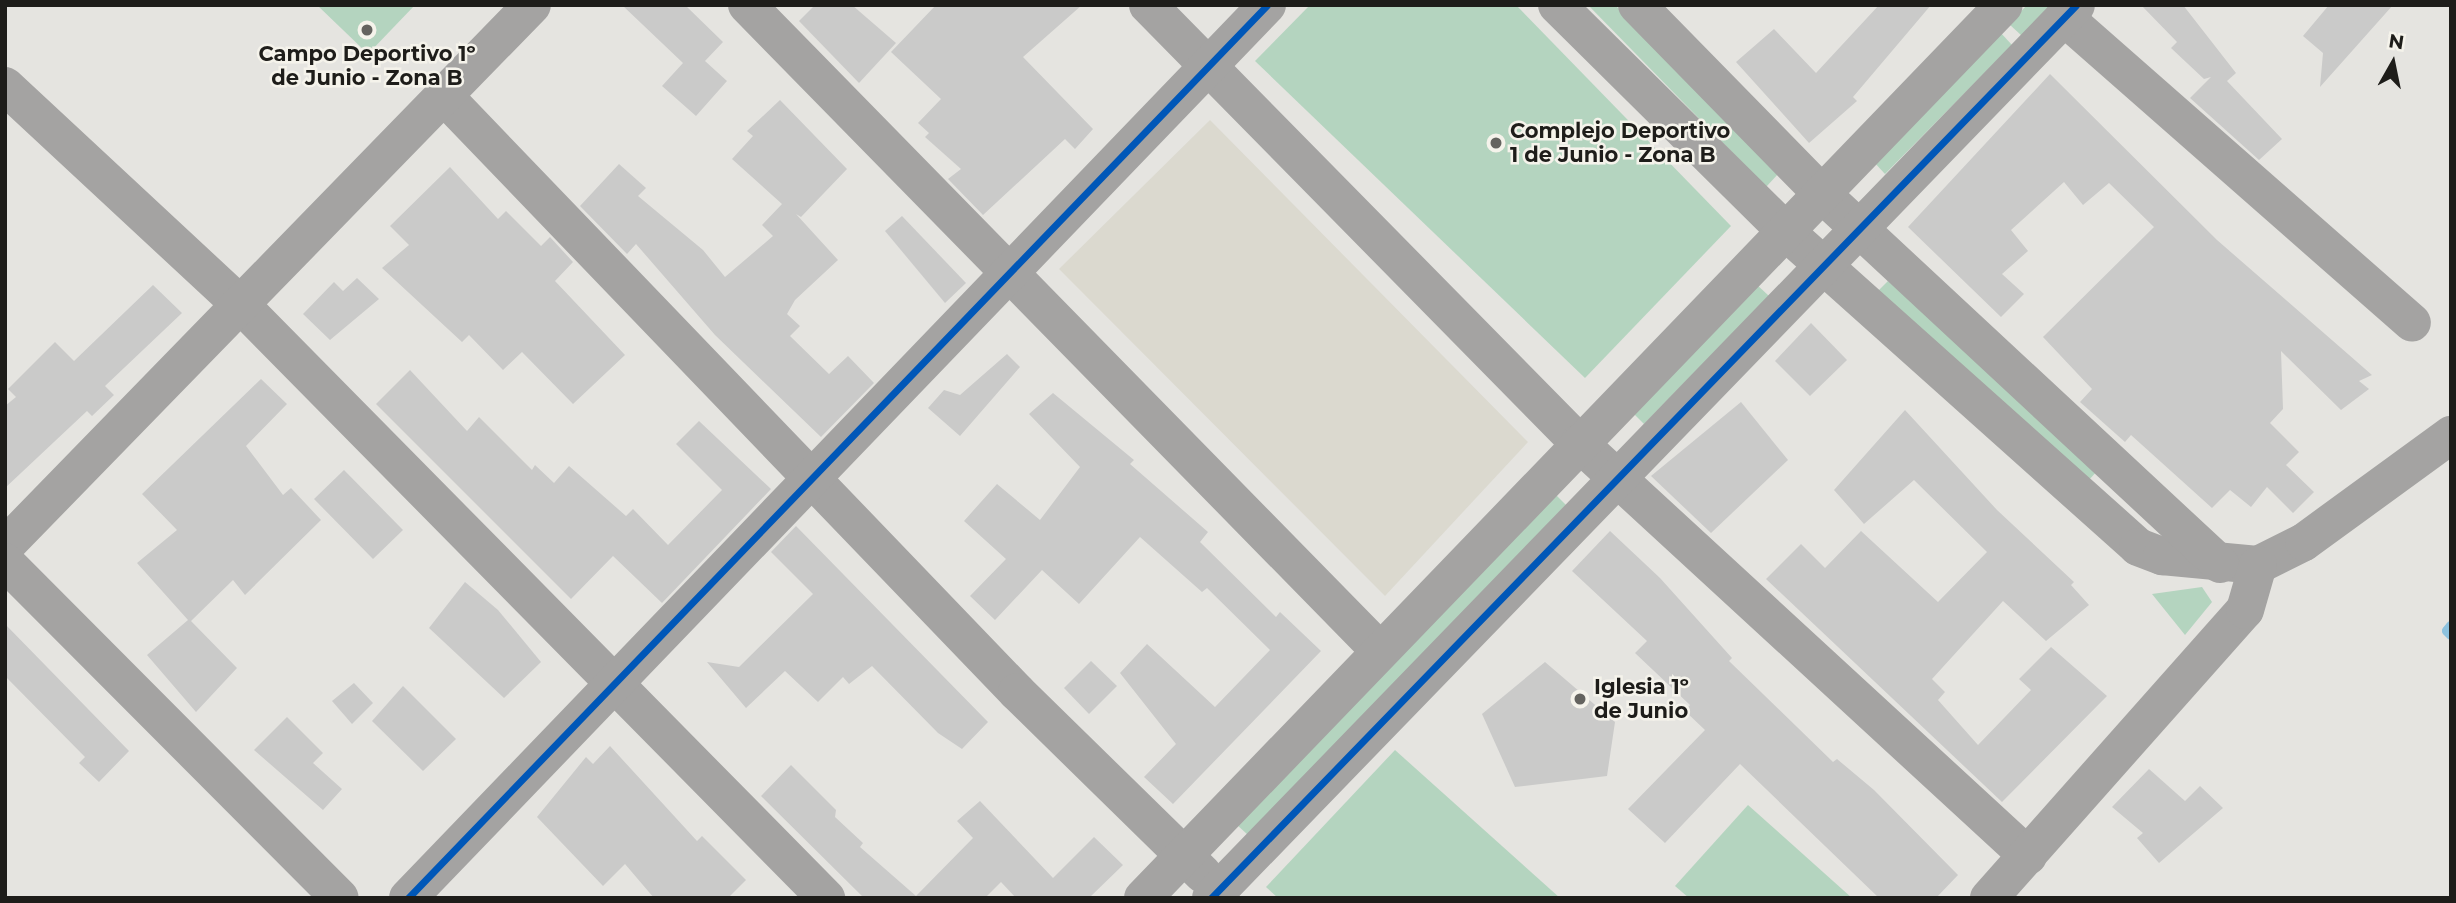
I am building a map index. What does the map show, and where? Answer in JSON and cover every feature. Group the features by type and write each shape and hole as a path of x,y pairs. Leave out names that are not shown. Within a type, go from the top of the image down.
{"street":[{"path":"5,546 242,306 532,5"},
{"path":"747,5 1011,271 1380,651"},
{"path":"1148,5 1579,443 2028,856"},
{"path":"408,898 811,476 1267,5"},
{"path":"1558,5 1786,232 2121,536 2162,556 2220,564 2258,565 2304,542 2451,435"},
{"path":"1637,5 1823,195 2220,564"},
{"path":"1143,898 2004,5"},
{"path":"444,96 1017,692 1185,855 1219,895 1615,476 1824,266 2070,11 2412,323"},
{"path":"5,86 242,306 615,680 826,898"},
{"path":"5,562 340,898"},
{"path":"1989,898 2245,610 2258,565"}],"shaded area":[{"path":"1210,120 1528,442 1385,596 1059,269"}],"green space":[{"name":"Campo Deportivo 1º de Junio - Zona B","path":"317,5 415,5 368,54"},
{"name":"Complejo Deportivo 1 de Junio - Zona B","path":"1310,5 1516,5 1731,226 1585,378 1255,61"},
{"path":"1588,5 1615,5 1779,173 1766,187"},
{"path":"2027,5 2051,5 2022,36 2009,24"},
{"path":"2000,32 2012,45 1885,174 1873,161"},
{"path":"1888,281 2100,468 2086,483 1875,294"},
{"path":"1755,283 1769,296 1644,424 1631,411"},
{"path":"1554,493 1566,505 1248,835 1236,824"},
{"path":"2202,587 2212,602 2185,635 2152,594"},
{"path":"1395,750 1560,898 1278,898 1266,887"},
{"path":"1748,805 1852,898 1689,898 1675,886"}],"building":[{"path":"622,5 685,5 723,42 705,61 727,81 696,116 662,86 683,63"},
{"path":"815,5 852,5 896,43 859,83 799,21"},
{"path":"936,5 1082,5 1023,57 1093,129 1075,149 1065,139 983,215 948,179 961,169 925,137 929,133 918,123 941,99 891,52"},
{"path":"1879,5 1931,5 1853,97 1857,101 1809,143 1736,62 1774,29 1816,73"},
{"path":"2141,5 2183,5 2236,73 2227,81 2282,139 2259,160 2190,98 2211,77 2204,79 2171,48 2177,42"},
{"path":"2329,5 2393,5 2320,87 2323,53 2303,36"},
{"path":"2050,74 2217,240 2372,375 2359,381 2369,389 2341,410 2281,351 2283,409 2270,423 2299,452 2286,465 2314,492 2293,513 2267,487 2251,507 2230,490 2212,508 2131,435 2125,442 2080,402 2092,389 2043,337 2154,227 2109,183 2083,205 2064,182 2011,230 2028,251 2002,274 2024,294 2001,317 1908,227"},
{"path":"780,100 847,169 801,217 796,214 838,260 795,300 787,314 800,326 790,336 829,374 848,356 874,383 821,437 715,335 636,244 627,254 580,206 619,164 646,188 638,196 703,250 725,277 773,236 762,225 782,204 732,159 753,136 747,131"},
{"path":"450,167 498,219 506,211 541,246 550,237 573,262 555,281 625,355 573,404 522,352 503,370 469,335 462,342 382,268 409,245 390,226"},
{"path":"902,216 966,283 945,303 885,231"},
{"path":"357,278 379,299 330,340 303,314 334,282 343,291"},
{"path":"153,285 182,313 105,386 114,395 92,416 87,411 5,488 5,406 16,397 8,389 55,342 74,361"},
{"path":"1811,323 1847,360 1810,396 1775,361"},
{"path":"1007,354 1020,367 960,436 928,408 944,390 960,395"},
{"path":"410,370 467,431 479,417 532,470 535,465 554,483 569,466 626,516 633,509 668,545 722,490 676,444 699,421 771,489 662,603 613,556 571,599 376,404"},
{"path":"261,379 287,404 246,446 283,495 291,488 321,520 245,595 233,580 191,621 237,668 196,712 147,655 188,620 137,563 177,530 142,494"},
{"path":"1053,393 1134,460 1130,464 1208,532 1200,542 1276,617 1280,612 1321,651 1173,804 1144,777 1176,744 1120,673 1147,644 1215,707 1270,650 1207,588 1202,592 1140,537 1079,604 1042,570 995,620 970,596 1006,559 964,521 997,484 1040,520 1080,467 1029,414"},
{"path":"1741,402 1788,460 1711,533 1651,476"},
{"path":"1905,410 1997,510 2074,582 2071,585 2089,605 2046,641 2003,601 1932,679 1945,692 1938,700 1978,745 2031,690 2019,679 2051,647 2107,696 2002,802 1766,579 1801,544 1825,568 1861,531 1938,602 1987,552 1914,480 1864,524 1834,490"},
{"path":"344,470 403,530 373,559 314,499"},
{"path":"796,526 988,722 962,749 938,733 872,666 849,684 843,677 818,702 785,671 746,708 707,662 739,667 813,594 771,552"},
{"path":"1610,531 1660,578 1732,658 1729,661 1833,762 1837,759 1874,790 1958,875 1936,898 1879,898 1740,764 1665,843 1628,809 1705,730 1685,711 1690,705 1635,653 1647,641 1572,571"},
{"path":"465,582 498,610 541,662 504,698 429,628"},
{"path":"5,624 129,751 99,782 79,763 85,757 5,676"},
{"path":"1091,661 1117,686 1089,714 1064,688"},
{"path":"1545,662 1615,722 1607,776 1515,787 1482,714"},
{"path":"354,683 373,703 352,724 332,701"},
{"path":"403,686 456,739 423,771 372,721"},
{"path":"287,717 323,753 313,763 342,789 323,810 254,750"},
{"path":"610,746 697,841 702,836 746,880 728,898 654,898 625,864 603,886 537,817 586,757 593,764"},
{"path":"791,765 836,810 835,817 863,843 860,847 916,896 973,838 957,821 980,801 1053,878 1094,837 1123,865 1089,898 1016,898 1001,882 985,898 864,898 761,796"},
{"path":"2149,769 2185,801 2200,786 2223,808 2159,863 2137,838 2143,833 2112,807"}],"waterway":[{"path":"2451,626 2447,631 2451,635"}],"cycle path":[{"path":"408,898 1267,5"},
{"path":"1211,898 2076,5"}],"place":[{"name":"Campo Deportivo 1º de Junio - Zona B","path":"367,30"},
{"name":"Complejo Deportivo 1 de Junio - Zona B","path":"1496,143"},
{"name":"Iglesia 1º de Junio","path":"1580,699"}]}
